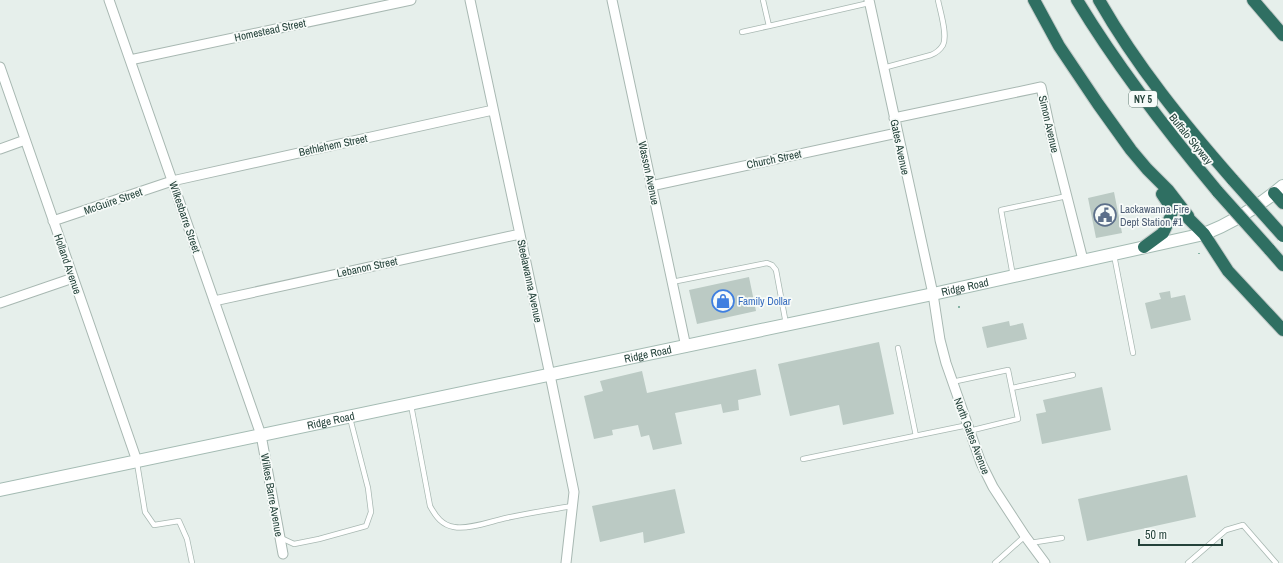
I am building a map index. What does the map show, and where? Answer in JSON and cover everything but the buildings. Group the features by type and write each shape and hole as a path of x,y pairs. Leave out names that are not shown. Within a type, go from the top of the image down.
{"highway":[{"path":"1034,0 1059,46 1131,150 1168,190 1189,219 1204,234 1228,271 1283,330"},
{"name":"Buffalo Skyway","path":"1077,0 1138,92 1169,133 1218,192 1283,265"},
{"name":"Buffalo Skyway","path":"1098,0 1154,85 1205,148 1283,236"},
{"path":"1253,0 1283,35"},
{"path":"1144,247 1163,233 1172,209 1147,169"},
{"path":"1279,189 1283,203"}],"main road":[{"name":"Ridge Road","path":"0,490 933,294 1204,234 1235,219 1279,189"}],"street":[{"name":"Wilkesbarre Street","path":"109,0 261,435"},
{"name":"Homestead Street","path":"130,60 411,0"},
{"name":"Steelawanna Avenue","path":"470,0 574,492 566,563"},
{"name":"Wasson Avenue","path":"612,0 686,346"},
{"name":"Gates Avenue","path":"869,2 933,294"},
{"name":"Holland Avenue","path":"0,67 137,461"},
{"name":"Simon Avenue","path":"894,118 1041,87 1052,138 1083,260"},
{"name":"Bethlehem Street","path":"172,181 493,110"},
{"name":"Church Street","path":"651,186 897,133"},
{"path":"0,149 25,140"},
{"name":"McGuire Street","path":"53,221 172,181"},
{"name":"Lebanon Street","path":"214,301 520,234"},
{"path":"0,303 73,278"},
{"name":"North Gates Avenue","path":"933,294 940,340 946,363 981,463 993,487 1045,563"},
{"name":"Wilkes Barre Avenue","path":"261,435 283,554"}],"lane":[{"path":"763,0 769,26"},
{"path":"883,68 938,52 943,45 945,37 938,0"},
{"path":"742,32 869,2"},
{"path":"1013,276 1001,210 1067,196"},
{"path":"1113,254 1133,353"},
{"path":"672,282 768,263 776,270 786,325"},
{"path":"898,348 916,436"},
{"path":"803,459 916,436 1018,418 1008,370 952,382"},
{"path":"1012,388 1073,375"},
{"path":"411,403 430,506 435,516 444,524 455,527 464,527 572,506"},
{"path":"280,538 294,544 319,539 366,526 371,512 368,488 350,416"},
{"path":"137,461 145,512 154,525 179,521 187,539 192,563"},
{"path":"1188,563 1226,530 1244,526 1276,563"},
{"path":"995,563 1028,540 1062,538"}],"place":[{"name":"Lackawanna Fire Dept Station #1","path":"1105,215"},
{"name":"Family Dollar","path":"723,301"}]}
